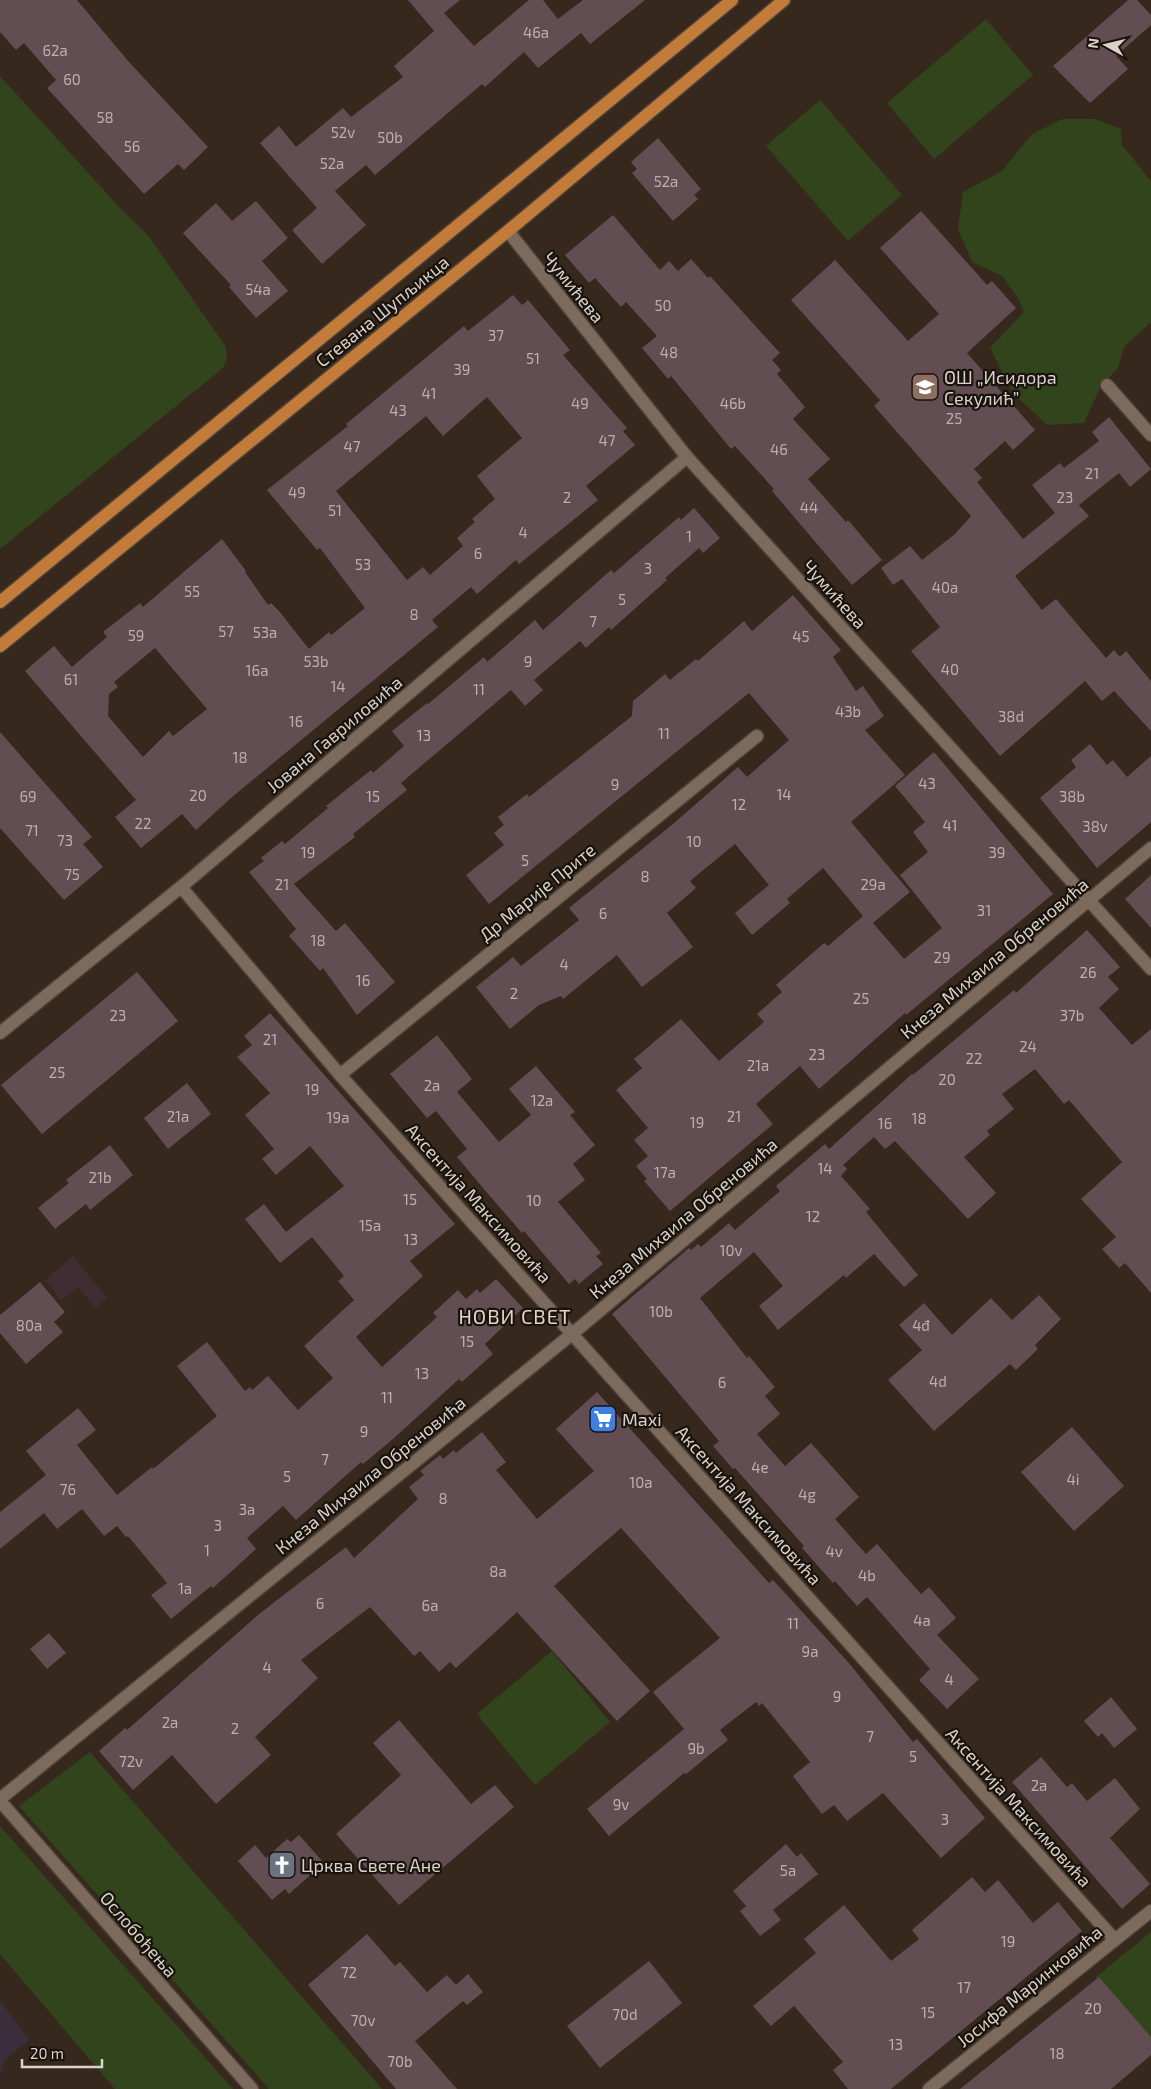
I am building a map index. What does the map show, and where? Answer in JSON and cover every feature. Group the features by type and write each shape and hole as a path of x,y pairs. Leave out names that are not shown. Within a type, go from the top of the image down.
{"main road":[{"name":"Стевана Шупљикца","path":"0,602 732,0"},
{"name":"Стевана Шупљикца","path":"0,646 508,232 784,0"}],"street":[{"name":"Чумићева","path":"508,232 687,458 1151,969"},
{"path":"1107,385 1151,434"},
{"name":"Јована Гавриловића","path":"0,1032 181,887 687,458"},
{"name":"Др Марије Прите","path":"340,1075 756,736"},
{"name":"Кнеза Михаила Обреновића","path":"0,1800 572,1334 1151,848"},
{"name":"Аксентија Максимовића","path":"181,887 340,1075 1115,1940"},
{"name":"Ослобођења","path":"0,1800 252,2089"},
{"name":"Јосифа Маринковића","path":"929,2089 1151,1911"}],"shaded area":[{"path":"73,1256 107,1298 96,1308 78,1287 61,1300 45,1280"},
{"path":"0,2001 30,2040 5,2059 0,2076"}],"green space":[{"path":"986,19 1033,75 934,159 887,103"},
{"path":"0,76 121,209 148,235 226,347 227,359 223,368 0,549"},
{"path":"820,100 902,195 848,241 766,146"},
{"path":"1063,119 1095,119 1121,129 1122,145 1151,181 1151,322 1124,347 1118,368 1101,386 1084,423 1047,425 1013,393 990,348 1024,312 1018,298 1002,276 972,262 958,229 963,192 1002,171 1032,134"},
{"path":"552,1651 610,1722 535,1785 477,1714"},
{"path":"90,1752 382,2089 269,2089 19,1806"},
{"path":"0,1826 233,2089 115,2089 0,1954"},
{"path":"1151,1932 1151,2041 1096,1977"}],"building":[{"path":"0,0 77,0 129,62 208,147 184,170 178,164 144,194 47,88 56,80 24,43 16,50 0,32"},
{"path":"408,0 460,0 444,13 474,46 529,0 543,0 558,19 583,0 645,0 590,44 581,33 538,68 524,52 485,87 482,84 375,175 366,165 335,191 366,225 322,264 292,230 317,208 260,143 279,126 296,147 343,108 351,117 403,77 394,66 434,31"},
{"path":"1128,0 1137,0 1151,15 1151,25 1116,56 1128,69 1090,103 1053,66"},
{"path":"658,138 701,189 694,195 698,199 673,221 632,173 637,169 631,162"},
{"path":"256,201 288,238 262,261 288,291 256,318 229,287 231,285 183,233 216,203 232,221"},
{"path":"921,211 987,285 992,281 1016,308 967,353 1035,430 1013,450 1005,441 974,469 982,478 977,482 1023,539 1055,513 1032,485 1060,463 1064,468 1099,441 1092,432 1109,417 1151,469 1130,487 1119,473 1079,505 1089,516 1015,576 1042,610 1056,599 1106,658 1114,650 1120,657 1126,651 1151,681 1151,731 1114,691 1102,701 1085,681 1000,756 911,651 940,627 902,579 893,585 881,568 910,546 922,560 955,534 971,516 874,406 880,400 791,300 835,260 908,341 939,314 880,248"},
{"path":"613,215 660,270 669,261 678,271 691,259 708,278 710,276 780,353 772,360 781,370 777,374 805,407 793,419 830,459 808,479 846,522 848,520 882,560 852,585 772,491 774,489 735,446 731,449 671,376 668,379 642,348 657,336 626,302 621,307 595,278 589,283 565,255"},
{"path":"513,295 522,305 528,300 570,350 563,355 627,428 623,431 635,445 586,486 598,500 519,564 516,560 477,594 471,587 432,620 438,627 231,798 196,830 182,814 141,848 115,817 136,800 25,671 54,646 72,667 107,637 103,632 140,603 143,607 222,539 268,605 271,603 279,611 309,649 329,632 331,635 365,608 320,548 317,550 267,490 348,426 346,424 464,326 468,331","holes":["487,397 522,438 477,476 495,499 472,519 475,522 457,538 463,546 430,575 423,567 407,580 336,491 426,416 443,436","155,648 207,709 173,736 169,731 143,757 108,716 109,694 118,687 114,682"]},
{"path":"694,508 720,538 703,553 699,548 665,578 667,580 611,630 609,627 586,648 580,641 534,680 543,690 525,706 511,690 401,783 407,790 353,834 355,837 294,884 336,931 345,923 395,982 357,1015 323,968 320,971 289,936 296,929 249,872 264,861 261,858 282,841 285,844 328,808 326,806 371,770 373,773 404,746 392,731 428,704 484,657 487,662 535,620 543,630 611,570 614,573 679,517 681,520"},
{"path":"793,595 841,650 833,657 856,691 863,686 884,716 865,730 905,775 851,822 910,892 873,923 904,959 942,928 900,875 928,852 913,832 925,822 895,786 934,752 1053,894 906,1015 905,1013 819,1089 800,1066 756,1104 773,1124 670,1211 644,1181 647,1179 636,1166 648,1156 634,1140 648,1128 616,1090 642,1068 634,1059 681,1019 719,1061 764,1022 757,1014 782,992 776,985 824,943 828,946 863,916 823,868 787,899 790,903 752,935 735,913 769,885 735,844 690,881 696,888 667,913 693,947 642,987 617,955 563,999 561,996 539,1005 510,1029 476,987 513,957 521,966 579,920 569,908 673,824 738,767 747,777 789,740 749,693 489,904 466,875 504,845 494,833 504,825 498,817 527,794 529,797 632,716 633,701 665,674 670,680 696,659 698,661 744,621 752,631"},
{"path":"0,732 92,837 83,844 103,867 64,900 0,828"},
{"path":"1090,744 1107,765 1113,760 1127,777 1151,756 1151,822 1097,868 1040,798 1076,767 1071,760"},
{"path":"1151,875 1151,928 1125,899"},
{"path":"1087,930 1120,967 1108,977 1119,989 1099,1008 1132,1045 1151,1029 1151,1293 1125,1263 1119,1268 1102,1249 1116,1237 1081,1199 1122,1162 1069,1100 1064,1104 1035,1069 1002,1094 1014,1109 987,1131 990,1135 964,1157 996,1193 968,1219 895,1141 885,1149 874,1137 843,1165 847,1169 841,1176 870,1209 866,1212 918,1275 904,1287 874,1254 846,1278 844,1275 778,1330 759,1306 783,1286 754,1252 700,1298 747,1358 749,1356 775,1387 765,1396 780,1414 757,1434 785,1466 811,1443 859,1497 835,1519 866,1554 877,1544 921,1594 929,1587 956,1618 937,1635 979,1679 947,1709 919,1680 930,1669 867,1597 857,1606 835,1581 833,1583 802,1548 804,1546 713,1446 719,1441 612,1314 689,1248 691,1250 698,1244 701,1247 729,1223 735,1230 780,1191 776,1186 825,1144 829,1149 912,1074 1014,990 1016,993"},
{"path":"137,972 178,1021 42,1134 1,1085"},
{"path":"270,1013 455,1224 410,1261 423,1276 356,1337 382,1367 437,1317 433,1313 458,1290 466,1299 477,1289 480,1293 496,1279 523,1308 485,1344 493,1354 462,1382 459,1379 393,1439 363,1464 361,1462 296,1520 283,1506 247,1538 256,1549 213,1588 211,1586 171,1619 151,1595 167,1583 128,1536 126,1537 117,1526 104,1536 82,1509 57,1529 44,1513 0,1549 0,1512 46,1475 26,1451 78,1408 96,1430 77,1445 117,1495 152,1467 153,1469 217,1416 177,1366 207,1342 245,1391 250,1387 252,1390 268,1376 298,1410 333,1378 304,1346 354,1300 338,1281 344,1276 312,1237 280,1263 245,1219 264,1204 286,1232 344,1186 310,1146 276,1175 262,1159 274,1149 245,1115 270,1093 237,1057 252,1045 244,1036"},
{"path":"437,1035 472,1079 457,1092 499,1142 531,1115 509,1089 536,1066 575,1112 570,1115 595,1145 573,1164 585,1180 558,1202 601,1253 596,1256 603,1264 579,1284 575,1279 569,1284 524,1231 522,1233 457,1157 467,1149 436,1111 427,1118 390,1074"},
{"path":"187,1083 211,1114 168,1149 144,1118"},
{"path":"110,1145 133,1175 90,1210 86,1204 55,1229 38,1208 69,1183 66,1180"},
{"path":"40,1282 65,1312 54,1322 63,1332 26,1364 0,1333 0,1315"},
{"path":"1039,1295 1061,1319 1035,1345 1038,1349 1016,1370 1010,1364 934,1431 888,1380 922,1350 899,1325 924,1303 952,1335 991,1298 1012,1320"},
{"path":"597,1392 769,1583 773,1580 848,1662 913,1742 917,1739 985,1818 941,1858 883,1793 847,1821 834,1805 822,1814 793,1776 810,1762 762,1703 759,1706 756,1702 720,1730 728,1740 686,1774 684,1773 609,1836 587,1809 684,1729 653,1692 720,1638 621,1528 554,1586 650,1691 617,1721 517,1612 456,1668 450,1662 439,1672 420,1651 414,1656 370,1607 301,1660 318,1678 255,1737 271,1755 216,1804 172,1755 133,1790 99,1751 125,1728 127,1730 259,1614 346,1547 354,1558 418,1499 409,1487 424,1475 420,1471 440,1455 443,1459 454,1450 456,1453 482,1432 506,1462 496,1470 537,1519 594,1471 556,1429"},
{"path":"1072,1427 1124,1486 1074,1531 1021,1472"},
{"path":"49,1633 66,1653 47,1669 30,1649"},
{"path":"1111,1697 1137,1729 1114,1748 1102,1733 1098,1737 1084,1721"},
{"path":"399,1720 471,1804 495,1785 514,1807 399,1905 336,1834 401,1775 373,1743"},
{"path":"1041,1757 1067,1787 1072,1783 1087,1801 1115,1778 1140,1809 1110,1838 1150,1884 1122,1909 1012,1782"},
{"name":"Црква Свете Ане","path":"299,1835 324,1863 289,1894 285,1889 272,1900 238,1861 255,1845 266,1858 287,1839 291,1842"},
{"path":"786,1844 797,1857 801,1853 818,1874 773,1910 781,1920 760,1936 740,1911 746,1906 733,1891"},
{"path":"972,1877 985,1892 998,1880 1033,1923 1058,1902 1082,1931 891,2089 848,2089 833,2070 843,2062 794,2006 771,2026 753,2006 816,1953 804,1939 844,1905 891,1961 919,1939 912,1930"},
{"path":"367,1934 395,1966 400,1962 427,1992 447,1975 456,1985 468,1974 483,1992 467,2005 463,2001 415,2041 457,2089 396,2089 308,1985"},
{"path":"649,1961 682,2003 600,2068 567,2026"},
{"path":"1099,1977 1151,2037 1151,2055 1111,2089 960,2089"}],"place":[{"name":"ОШ „Исидора Секулић”","path":"925,387"},
{"name":"Maxi","path":"603,1419"},
{"name":"Црква Свете Ане","path":"282,1865"}],"district":[{"name":"НОВИ СВЕТ","path":"515,1316"}]}
